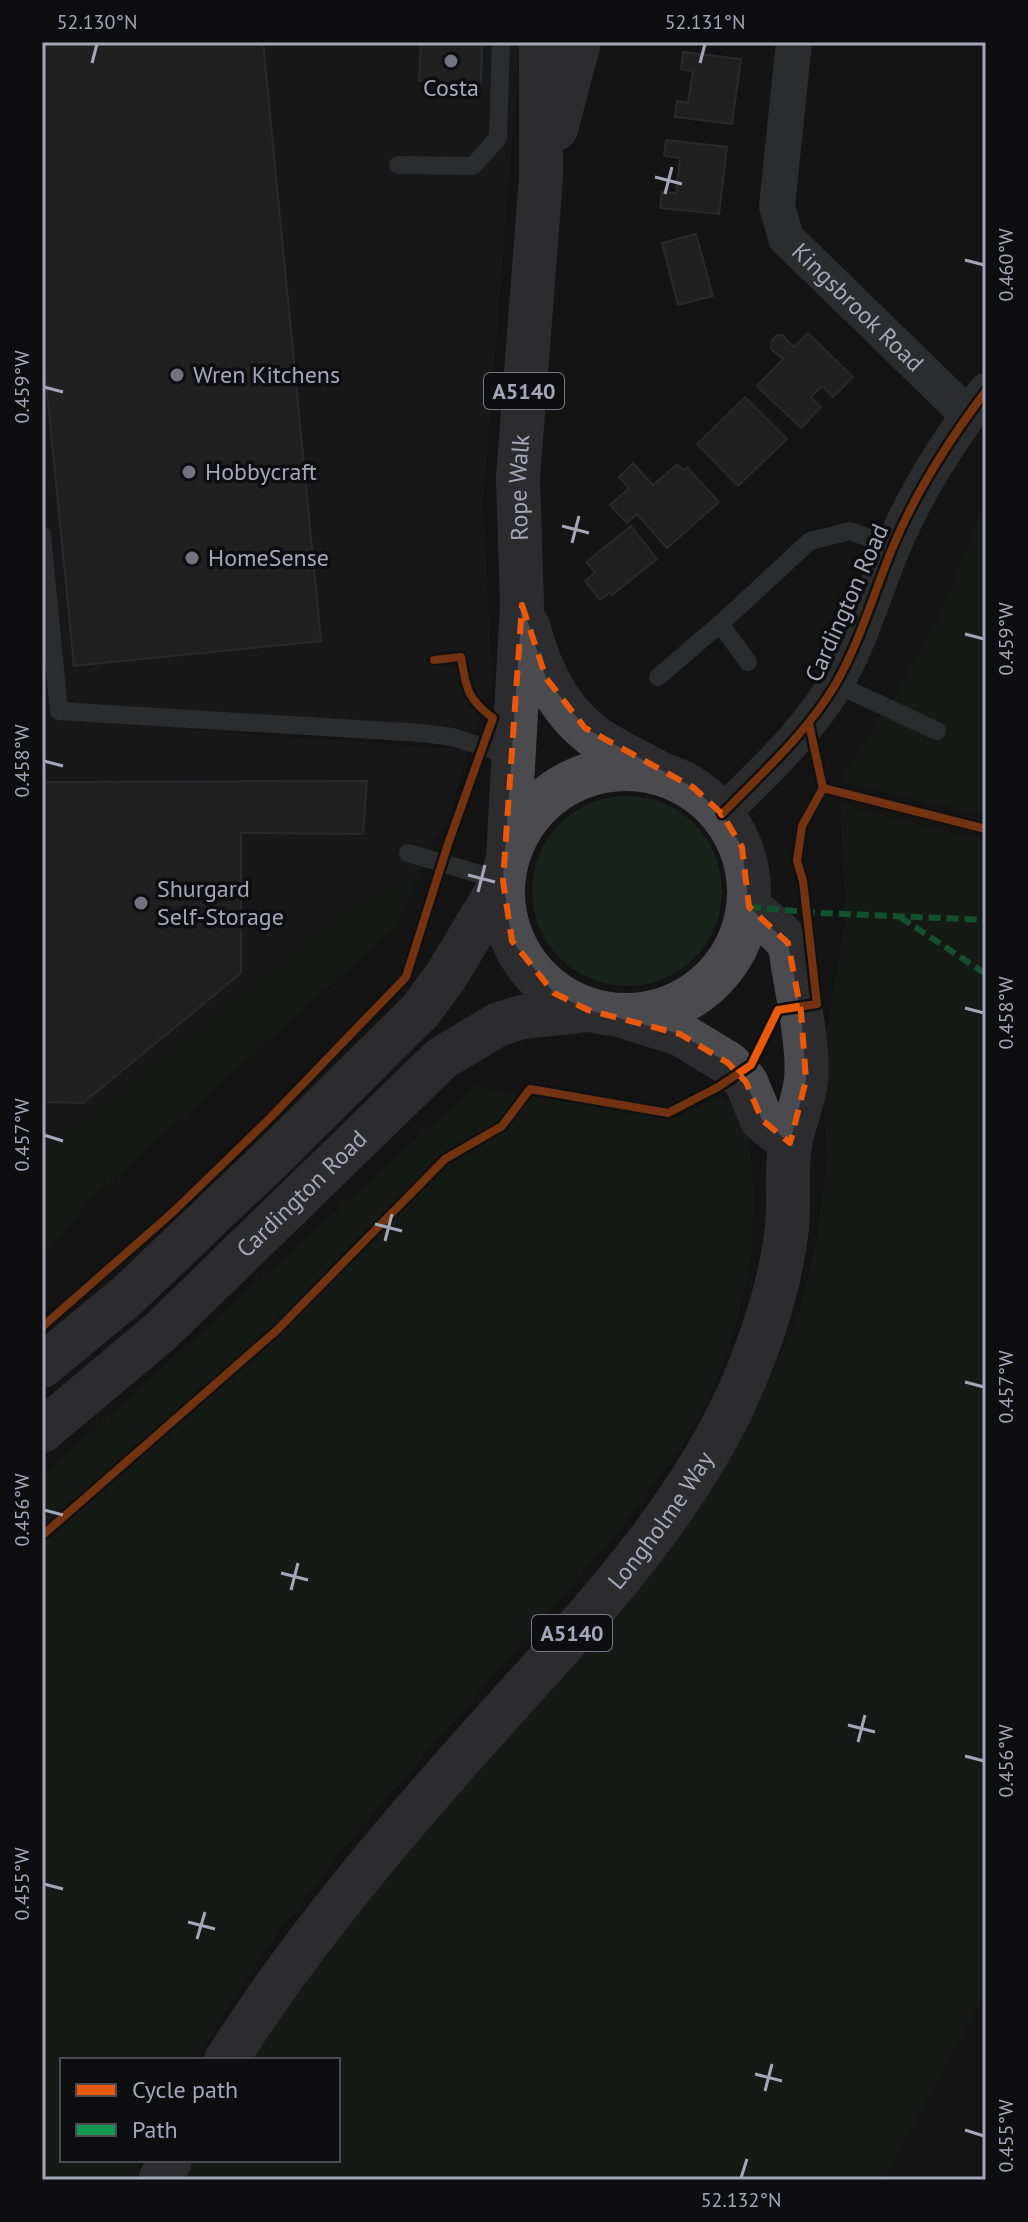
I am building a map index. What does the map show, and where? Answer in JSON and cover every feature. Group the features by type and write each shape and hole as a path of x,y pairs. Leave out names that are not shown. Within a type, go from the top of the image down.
{"main road":[{"name":"Rope Walk","path":"505,869 522,605 518,478 541,177 541,42"},
{"name":"Rope Walk","path":"541,177 579,42"},
{"name":"Rope Walk","path":"522,605 533,647 546,678 561,702 603,743 660,773"},
{"path":"605,1013 657,1012 690,999 717,977 735,952 749,907 750,885 742,847 722,814 694,788 660,773 622,769 585,776 551,794 524,822 505,869 504,914 512,941 531,971 554,993 605,1013 680,1034 728,1063 746,1082 762,1120 790,1143"},
{"name":"Cardington Road","path":"42,1366 128,1295 421,1010 446,976 505,869"},
{"name":"Longholme Way","path":"227,2058 293,1960 349,1889 589,1614 656,1531 725,1423 740,1390 773,1300 787,1227 790,1143 806,1080 801,1012 788,943 749,907"},
{"name":"Cardington Road","path":"42,1431 160,1332 442,1058 473,1037 522,1017 605,1013"},
{"path":"160,2180 169,2162"}],"street":[{"name":"Kingsbrook Road","path":"794,42 777,206 786,238 979,405"},
{"name":"Cardington Road","path":"722,814 809,724 836,684 859,637 893,547 926,480 979,405"}],"lane":[{"path":"398,165 473,166 498,138 501,42"},
{"path":"658,677 810,541 850,531 893,547"},
{"path":"42,535 59,711 422,733 452,737 513,756"},
{"path":"720,624 748,662"},
{"path":"836,684 937,731"},
{"path":"408,853 505,869"}],"highlighted area":[{"path":"522,605 546,678 585,728 694,788 722,814 742,847 749,907 788,943 801,1012 806,1080 790,1143 762,1120 746,1082 728,1063 680,1034 588,1010 554,993 512,941 503,881"}],"shaded area":[{"path":"42,42 520,42 483,503 493,687 470,744 138,726 468,750 450,818 425,855 417,877 342,914 42,1154"},
{"path":"986,500 986,816 841,781 895,696 941,613"},
{"path":"627,796 646,797 664,803 695,823 715,854 721,872 721,910 715,928 695,959 664,979 646,985 627,986 608,985 590,979 559,959 539,928 533,910 532,891 533,872 539,854 559,823 590,803 608,797"},
{"path":"840,804 986,841 986,1991 883,2180 183,2180 192,2162 340,2162 340,2058 249,2058 288,1992 707,1489 759,1404 799,1314 817,1237 827,1156 819,1036 827,1031 846,916"},
{"path":"417,877 396,927 93,1197 55,1242 42,1264 42,1154 342,914"},
{"path":"474,1087 673,1119 722,1095 746,1121 754,1189 752,1252 735,1330 713,1391 682,1446 614,1537 353,1837 264,1951 197,2058 60,2058 60,2162 142,2162 133,2180 42,2180 42,1476"}],"building":[{"path":"42,42 263,42 321,641 74,666 42,340"},
{"name":"Costa","path":"421,42 482,42 481,83 419,81"},
{"path":"683,52 741,59 732,124 675,117 677,101 688,103 693,71 681,69"},
{"path":"666,140 727,147 719,214 660,208 662,192 676,193 680,158 664,156"},
{"path":"696,234 713,296 678,305 662,243"},
{"path":"808,333 853,377 833,397 822,386 811,397 821,407 801,428 757,386 783,359 771,349 777,335 782,335 794,347"},
{"path":"745,397 787,439 738,486 697,444"},
{"path":"633,463 653,485 677,464 683,470 687,467 719,502 667,548 637,514 627,523 610,505 629,488 619,477"},
{"path":"631,526 657,559 612,595 610,592 600,600 585,581 595,572 586,562"},
{"name":"Shurgard Self-Storage","path":"367,781 363,834 241,833 241,973 83,1103 42,1102 42,782"}],"marked path":[{"path":"749,907 986,920"},
{"path":"900,917 986,974"}],"cycle path":[{"path":"722,814 797,737 835,685 852,652 911,508 946,448 986,391"},
{"path":"42,1327 173,1212 269,1119 406,977 448,844 493,718 469,692 461,657 434,660"},
{"path":"45,1533 277,1330 445,1159 502,1126 530,1089 668,1113 718,1087 751,1065 778,1010 817,1004 803,881 797,861 802,826 823,788 809,724"},
{"path":"823,788 986,829"}],"place":[{"name":"Costa","path":"451,61"},
{"name":"Wren Kitchens","path":"177,375"},
{"name":"Hobbycraft","path":"189,472"},
{"name":"HomeSense","path":"192,558"},
{"name":"Shurgard Self-Storage","path":"141,903"}]}
